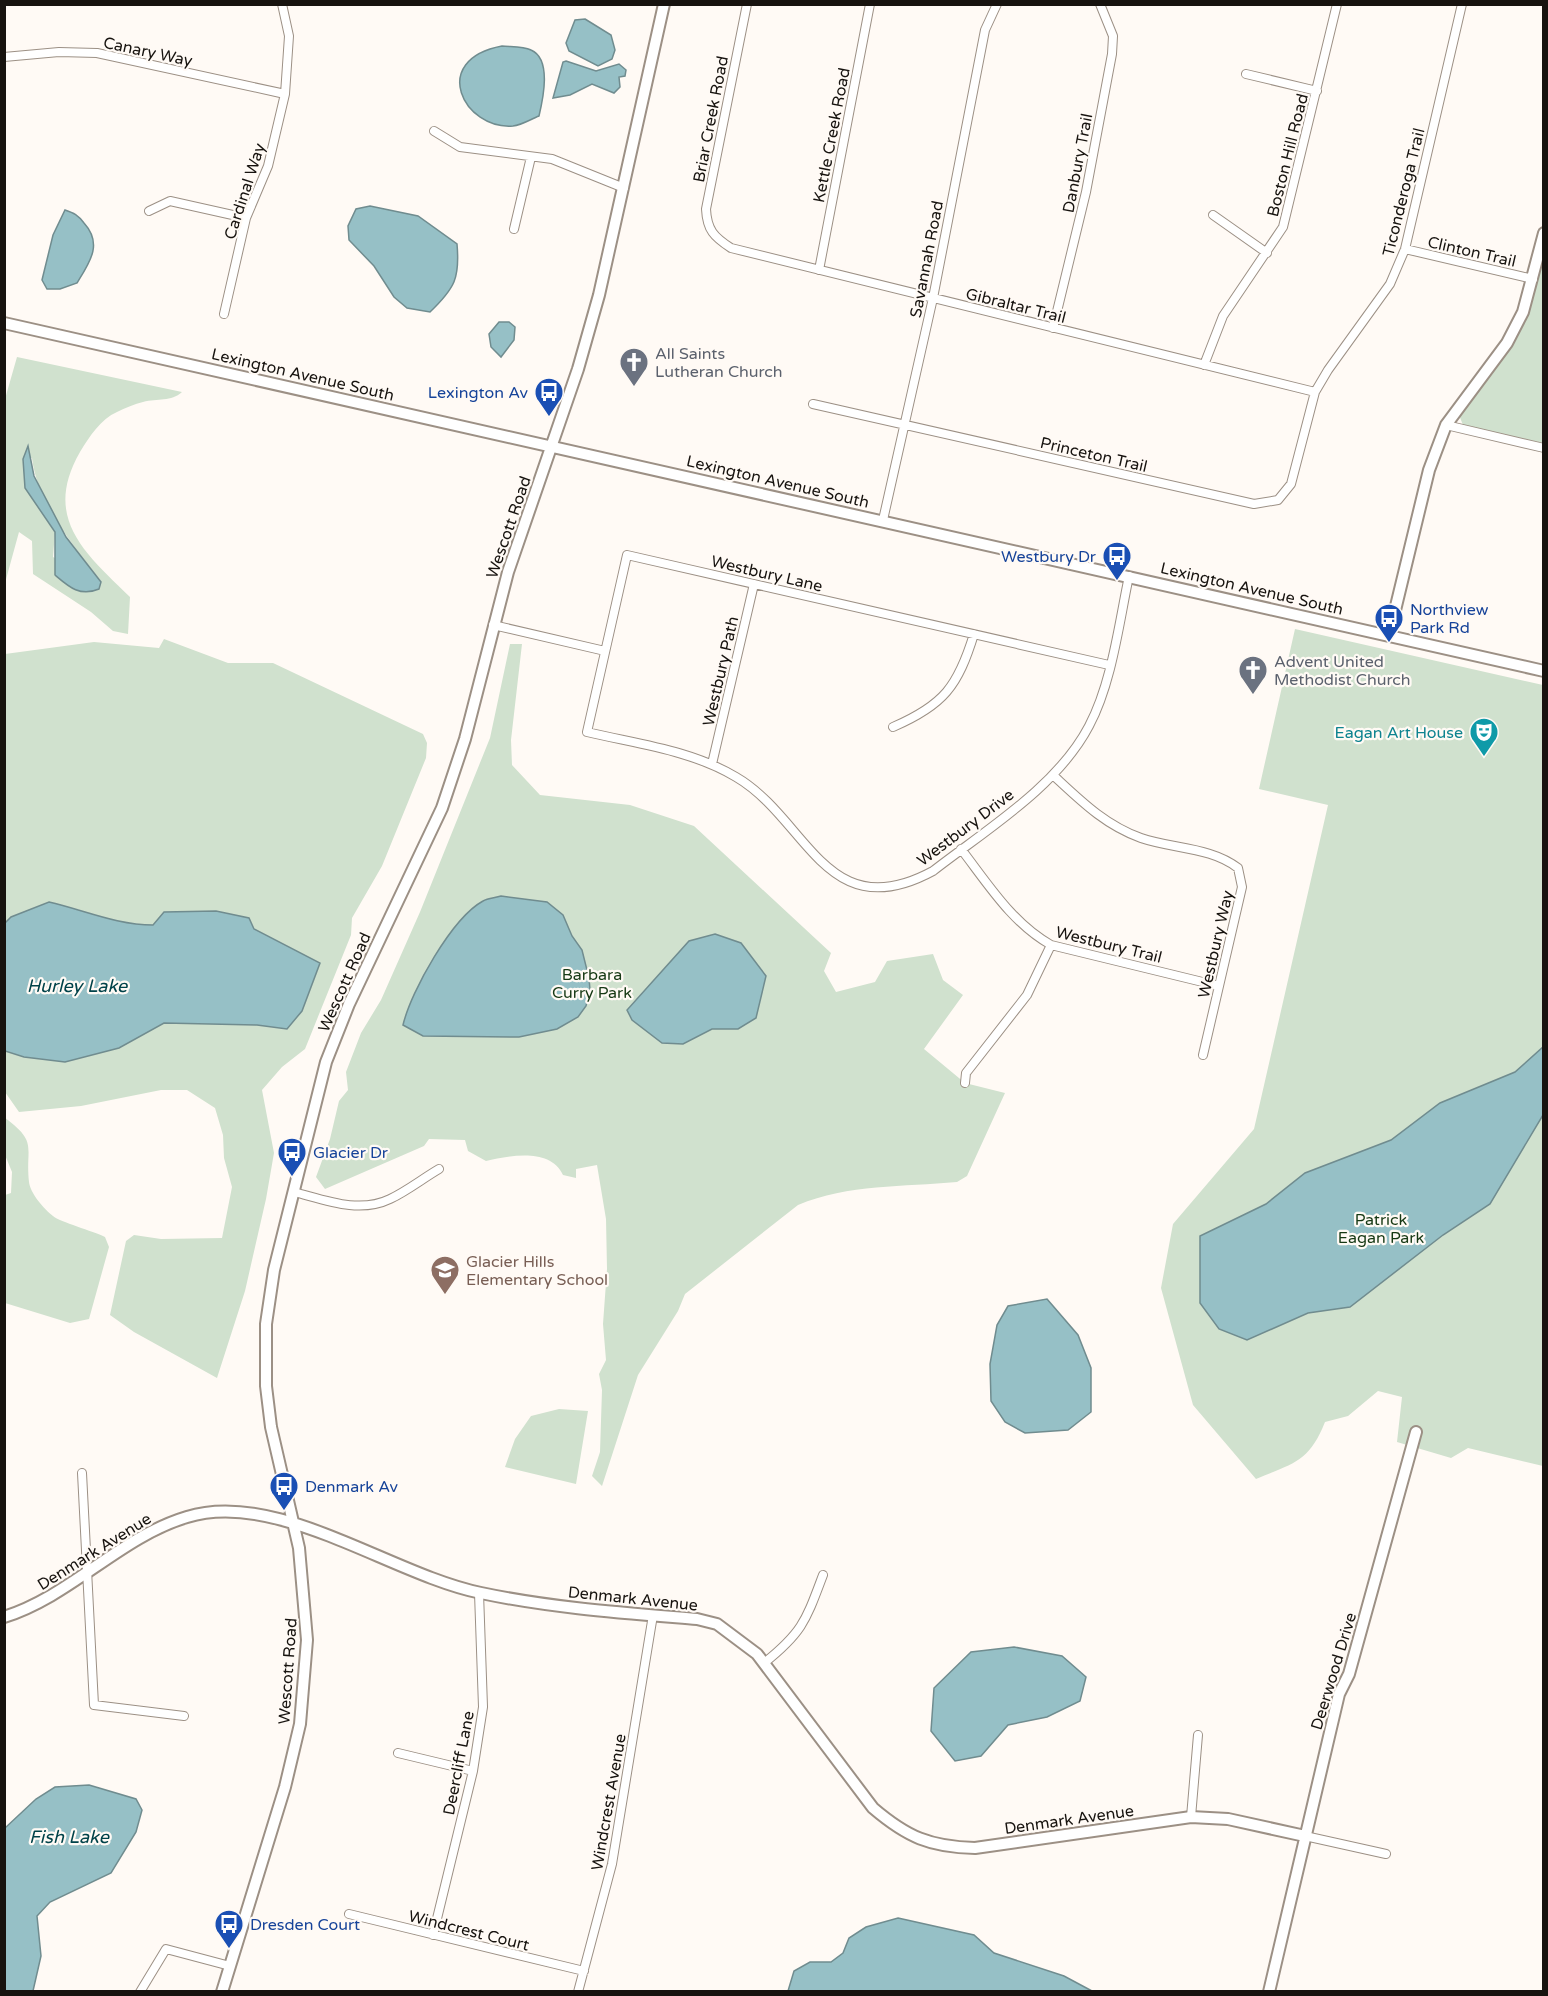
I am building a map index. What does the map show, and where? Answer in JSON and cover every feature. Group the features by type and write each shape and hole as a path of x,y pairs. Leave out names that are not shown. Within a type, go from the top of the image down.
{"street":[{"name":"Cardinal Way","path":"224,314 246,218 268,166 285,94 289,36 282,4"},
{"name":"Wescott Road","path":"222,1992 285,1787 300,1724 307,1640 299,1548 271,1426 266,1386 266,1324 274,1270 326,1062 349,1004 442,808 465,739 492,625 590,328 624,188 664,4"},
{"name":"Briar Creek Road","path":"713,237 706,224 706,209 747,4"},
{"name":"Kettle Creek Road","path":"819,270 870,4"},
{"name":"Savannah Road","path":"883,520 933,298 986,30 996,4"},
{"name":"Danbury Trail","path":"1053,328 1086,192 1112,54 1113,36 1100,4"},
{"name":"Boston Hill Road","path":"1204,365 1223,316 1283,227 1337,4"},
{"name":"Ticonderoga Trail","path":"1278,500 1291,484 1315,392 1328,370 1390,284 1405,249 1462,4"},
{"name":"Canary Way","path":"4,57 59,52 97,53 285,94"},
{"path":"1246,74 1317,91"},
{"path":"434,131 460,147 552,159 624,188"},
{"path":"514,229 531,157"},
{"path":"149,211 170,201 246,218"},
{"path":"1213,215 1267,253"},
{"path":"1389,635 1429,470 1446,425 1507,343 1522,312 1544,233"},
{"name":"Gibraltar Trail","path":"713,237 731,248 1315,392"},
{"name":"Clinton Trail","path":"1405,249 1533,279"},
{"name":"Lexington Avenue South","path":"4,323 553,445 1544,671"},
{"name":"Princeton Trail","path":"813,404 1254,504 1278,500"},
{"path":"1446,425 1544,448"},
{"name":"Westbury Lane","path":"605,651 627,555 1109,665"},
{"name":"Westbury Drive","path":"605,651 586,732 682,754 712,764 738,778 758,793 821,863 843,878 864,886 888,887 911,882 933,870 1054,776 1075,750 1090,725 1100,700 1129,576"},
{"name":"Westbury Path","path":"712,764 754,584"},
{"path":"492,625 605,651"},
{"path":"893,727 920,716 941,699 963,670 974,634"},
{"name":"Westbury Way","path":"1054,776 1090,810 1119,829 1143,838 1224,857 1238,868 1242,887 1203,1055"},
{"name":"Westbury Trail","path":"961,849 1016,920 1033,935 1052,945 1219,986"},
{"path":"965,1083 966,1073 1027,995 1052,945"},
{"path":"294,1192 352,1206 371,1205 397,1196 439,1169"},
{"name":"Deerwood Drive","path":"1269,1992 1339,1694 1349,1674 1416,1432"},
{"path":"82,1473 94,1705 184,1716"},
{"name":"Denmark Avenue","path":"4,1617 44,1600 152,1531 188,1516 235,1512 292,1522 435,1580 479,1593 565,1607 697,1619 717,1624 757,1654 873,1808 896,1828 922,1841 948,1847 975,1848 1191,1817 1228,1819 1305,1836"},
{"path":"764,1663 788,1645 804,1624 823,1575"},
{"name":"Deercliff Lane","path":"433,1935 472,1771 483,1707 479,1593"},
{"name":"Windcrest Avenue","path":"578,1992 612,1864 653,1615"},
{"path":"1191,1817 1198,1735"},
{"path":"398,1753 472,1771"},
{"path":"1305,1836 1386,1854"},
{"name":"Windcrest Court","path":"349,1914 584,1971"},
{"path":"140,1992 166,1950 230,1966"}],"green space":[{"path":"1543,254 1543,443 1463,425 1459,415 1513,344 1527,316"},
{"path":"17,357 182,392 169,399 133,405 111,415 96,429 84,446 69,475 65,496 67,515 84,549 130,597 128,634 113,631 91,612 33,574 32,541 19,532 5,583 5,399","holes":["32,458 35,475 58,523 101,581 53,557 55,532 43,514 23,459"]},
{"name":"Patrick Eagan Park","path":"1295,629 1543,685 1543,1466 1468,1448 1451,1458 1397,1442 1402,1397 1378,1391 1348,1416 1325,1422 1313,1446 1299,1460 1256,1479 1193,1405 1161,1288 1173,1224 1254,1129 1328,805 1259,789"},
{"path":"164,639 228,663 273,663 423,734 427,743 426,758 382,866 352,918 351,935 305,1049 282,1067 262,1090 274,1153 245,1291 217,1378 134,1332 110,1315 126,1241 134,1235 161,1239 222,1238 232,1187 224,1158 223,1135 215,1108 187,1090 161,1090 81,1106 19,1112 5,1092 5,1051 24,1057 65,1062 119,1048 164,1023 257,1025 287,1029 302,1011 320,964 254,929 249,918 216,911 164,912 153,926 103,919 77,909 11,917 5,923 5,654 94,642 159,648"},
{"name":"Barbara Curry Park","path":"510,644 522,644 511,740 512,765 540,795 630,805 694,826 831,953 824,971 836,992 875,982 887,961 933,954 943,980 963,995 924,1049 965,1083 1005,1093 967,1176 957,1182 836,1193 798,1205 685,1294 678,1311 638,1375 602,1486 592,1476 600,1452 602,1390 599,1374 606,1360 603,1324 607,1269 606,1219 597,1165 576,1169 576,1178 563,1175 549,1160 539,1157 517,1156 486,1161 468,1151 465,1140 429,1139 424,1146 325,1189 316,1177 330,1139 339,1101 348,1090 346,1072 361,1033 381,1000 420,912 490,738"},
{"path":"4,1117 22,1133 26,1140 29,1182 42,1205 57,1218 105,1237 109,1247 89,1319 70,1323 5,1303 5,1195 11,1193 12,1172 5,1155"},
{"path":"559,1409 588,1411 576,1484 505,1467 515,1439 531,1416"}],"water":[{"path":"585,19 611,35 615,50 612,59 598,66 569,51 566,43 575,20"},
{"path":"502,46 531,50 538,55 544,70 544,90 539,116 513,126 495,124 480,117 468,106 461,93 460,79 466,65 479,54"},
{"path":"563,62 596,71 619,64 626,70 625,76 619,77 620,87 614,93 592,84 570,95 553,98"},
{"path":"370,206 418,216 457,244 458,266 454,282 430,312 407,308 394,297 374,266 349,240 348,226 356,209"},
{"path":"65,210 82,220 90,231 94,246 90,260 77,283 60,289 47,289 42,280 53,235"},
{"path":"499,322 509,322 515,327 514,340 501,357 491,347 489,334"},
{"path":"28,446 34,476 66,537 101,582 99,589 86,592 75,590 55,575 55,532 25,488 23,459"},
{"path":"501,896 547,902 563,915 572,936 582,950 589,978 590,990 586,1006 578,1017 557,1029 519,1037 423,1036 403,1025 424,975 446,939 471,910 485,900"},
{"name":"Hurley Lake","path":"49,902 126,923 153,925 164,912 216,911 249,918 254,929 320,963 302,1011 287,1029 257,1025 164,1023 119,1048 65,1062 24,1057 5,1051 5,923 11,917"},
{"path":"715,934 741,943 766,976 756,1018 738,1029 712,1029 683,1044 662,1043 632,1020 627,1010 689,941"},
{"path":"1543,1047 1543,1115 1490,1204 1443,1235 1350,1307 1308,1313 1247,1340 1219,1329 1200,1303 1200,1236 1266,1204 1305,1173 1391,1140 1440,1103 1515,1072"},
{"path":"1047,1299 1078,1335 1091,1368 1091,1412 1068,1430 1025,1433 1005,1422 991,1401 990,1364 997,1325 1008,1306"},
{"path":"1014,1647 1062,1656 1086,1677 1080,1701 1047,1717 1008,1725 981,1756 955,1761 931,1731 934,1688 971,1652"},
{"name":"Fish Lake","path":"89,1785 136,1799 142,1810 136,1832 111,1873 50,1902 37,1916 41,1956 33,1991 5,1991 5,1828 36,1799 55,1787"},
{"path":"898,1918 974,1935 994,1953 1064,1976 1092,1991 788,1991 794,1971 810,1962 831,1962 843,1953 849,1938 866,1927"}],"place":[{"name":"All Saints Lutheran Church","path":"634,388"},
{"name":"Lexington Av","path":"549,418"},
{"name":"Westbury Dr","path":"1117,582"},
{"name":"Northview Park Rd","path":"1389,644"},
{"name":"Advent United Methodist Church","path":"1253,696"},
{"name":"Eagan Art House","path":"1484,758"},
{"name":"Glacier Dr","path":"292,1178"},
{"name":"Glacier Hills Elementary School","path":"445,1296"},
{"name":"Denmark Av","path":"284,1512"},
{"name":"Dresden Court","path":"229,1950"}]}
